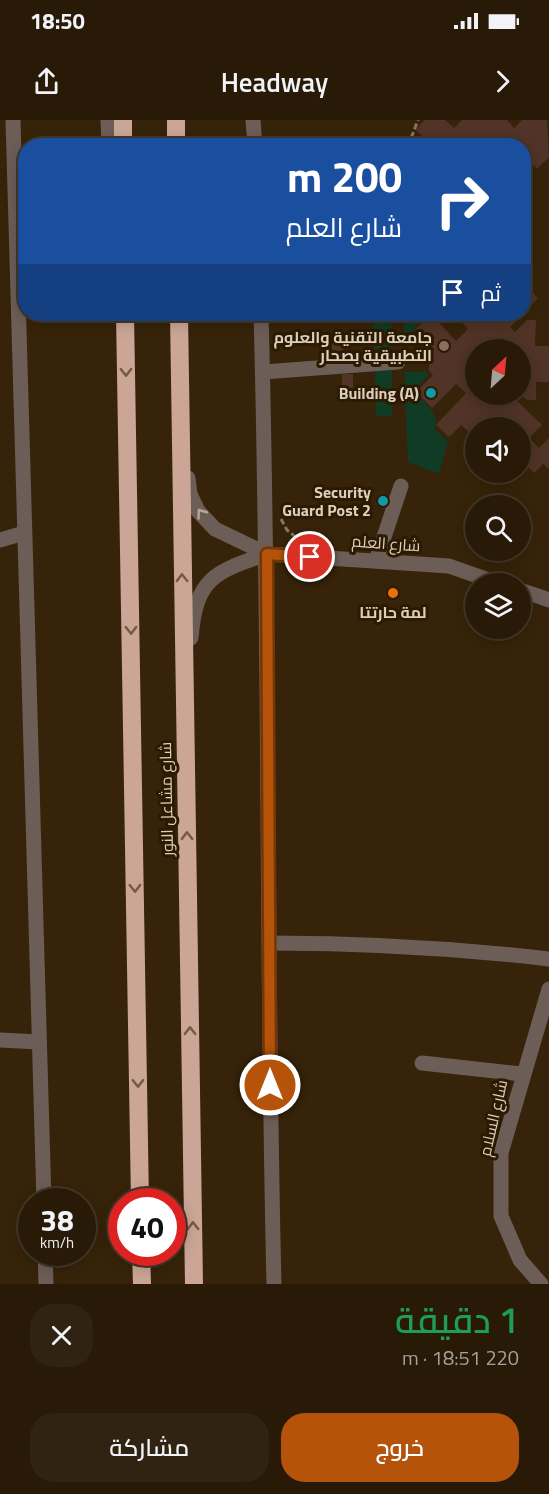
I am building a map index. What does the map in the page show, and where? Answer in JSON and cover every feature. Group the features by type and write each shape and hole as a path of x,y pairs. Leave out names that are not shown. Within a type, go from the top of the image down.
{"highway":[{"path":"123,120 123,138"},
{"path":"176,120 176,138"},
{"name":"شارع مشاعل النور","path":"125,321 140,1188"},
{"name":"شارع مشاعل النور","path":"178,321 194,1284"},
{"path":"141,1266 141,1284"}],"street":[{"path":"13,120 18,307"},
{"path":"108,120 108,138"},
{"path":"253,120 254,138"},
{"path":"263,120 264,138"},
{"path":"18,321 44,1188"},
{"path":"261,321 267,554 274,1284"},
{"path":"262,372 398,362"},
{"path":"180,406 190,494 198,511 215,529 267,554"},
{"path":"376,561 401,486"},
{"path":"0,540 24,532"},
{"path":"184,714 193,615 198,596 210,581 226,568 267,554"},
{"name":"شارع العلم","path":"267,554 449,566 469,573"},
{"path":"531,594 549,600"},
{"path":"269,943 369,943 469,949 549,959"},
{"name":"شارع السلام","path":"541,1284 520,1260 501,1216 501,1153 522,1074 549,989"},
{"path":"0,1040 39,1042"},
{"path":"422,1063 522,1074"},
{"path":"45,1266 46,1284"}],"path":[{"path":"411,138 418,120"},
{"path":"280,513 287,530 302,541"}],"green space":[{"path":"373,321 391,321 392,347 374,349"},
{"path":"404,321 421,321 413,330 423,344 404,343"},
{"path":"392,369 392,416 376,416 375,370"},
{"path":"427,371 428,376 414,391 430,408 435,418 435,429 448,442 439,474 408,462 404,372"}],"building":[{"path":"425,120 445,120 454,128 462,120 507,120 514,128 522,120 547,120 549,157 537,169 531,163 531,138 420,138 422,136 415,130"},
{"path":"531,291 538,298 531,306"},
{"name":"Building (A)","path":"536,320 535,346 549,346 549,382 536,382 536,400 531,400 531,339 465,339 465,392 456,384 432,408 416,392 433,375 429,371 429,354 434,349 415,330 424,321 437,321 456,341 468,329 461,321 516,321 510,327 515,332 526,321"},
{"path":"332,339 344,339 344,351 332,351"},
{"path":"342,374 353,374 353,389 342,390"},
{"name":"Building (A)","path":"465,394 465,405 521,405 542,425 531,436 531,417 465,417 465,429 461,425 449,437 436,425"},
{"name":"Building (A)","path":"549,438 549,469 543,464 534,473 531,470 531,440 539,448"},
{"name":"Security Guard Post 2","path":"381,493 390,498 384,509 375,504"}],"place":[{"name":"جامعة التقنية والعلوم التطبيقية بصحار","path":"444,346"},
{"name":"Building (A)","path":"431,393"},
{"name":"Security Guard Post 2","path":"383,501"},
{"name":"لمة حارتتا","path":"393,593"}],"route":[{"path":"270,1085 267,554 310,557"}]}
